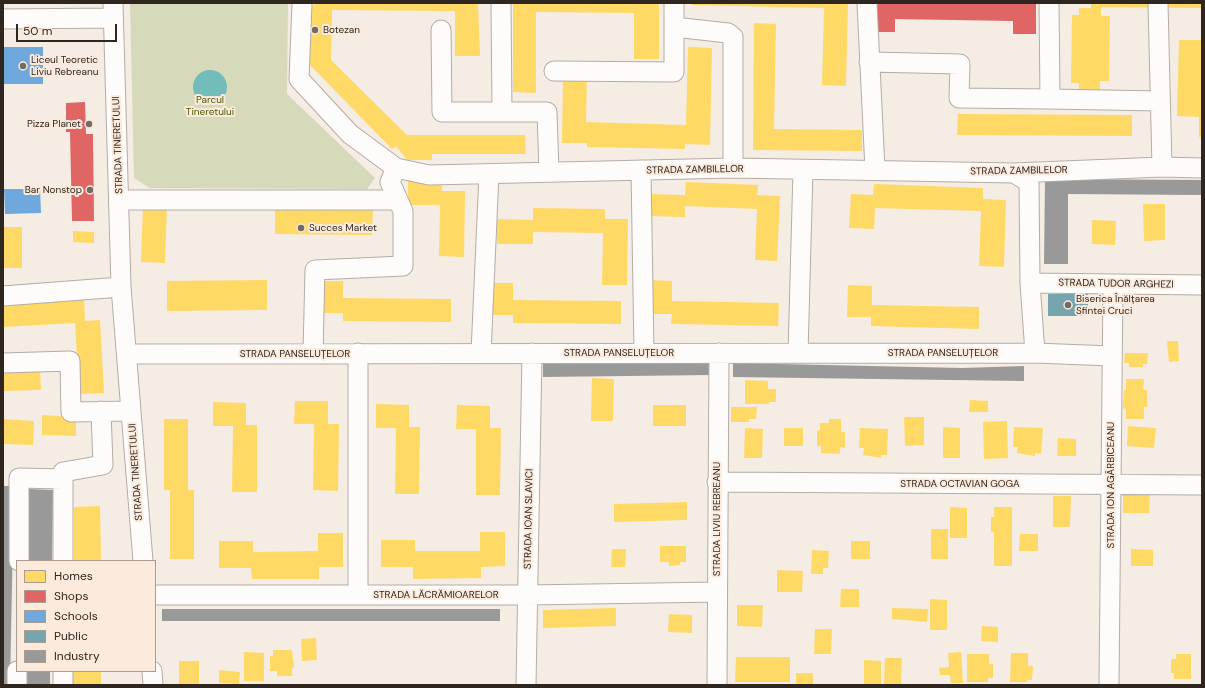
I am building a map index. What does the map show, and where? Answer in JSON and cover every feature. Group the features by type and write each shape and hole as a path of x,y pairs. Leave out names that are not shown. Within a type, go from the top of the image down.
{"street":[{"name":"STRADA ZAMBILELOR","path":"302,3 299,79 350,134 396,168 429,175 733,168 1014,173 1162,167 1202,168"},
{"path":"501,3 502,112"},
{"path":"554,71 674,72 674,3"},
{"path":"867,3 875,170"},
{"path":"1049,3 1050,99"},
{"path":"1158,3 1162,167"},
{"path":"3,19 113,11"},
{"name":"STRADA TINERETULUI","path":"113,11 122,287 142,560"},
{"path":"674,27 728,33 733,37 733,168"},
{"path":"441,30 442,112 547,112 548,172"},
{"path":"869,62 960,64 959,98 1160,101"},
{"path":"313,354 316,270 402,266 403,210 390,182 396,168"},
{"path":"641,170 644,353"},
{"path":"798,353 803,170"},
{"path":"1014,173 1029,182 1030,283 1035,353"},
{"path":"481,353 489,174"},
{"path":"120,200 398,200"},
{"name":"STRADA TUDOR ARGHEZI","path":"1030,283 1202,285"},
{"name":"STRADA ION AGÂRBICEANU","path":"1109,685 1113,285"},
{"path":"3,296 122,287"},
{"name":"STRADA IOAN SLAVICI","path":"526,685 532,353"},
{"name":"STRADA LIVIU REBREANU","path":"717,685 717,482 719,353"},
{"name":"STRADA PANSELUȚELOR","path":"127,354 1035,353 1112,356"},
{"path":"358,354 358,595"},
{"path":"3,363 70,361 71,412 131,410"},
{"path":"63,560 63,472 103,465 101,411"},
{"path":"19,560 20,478 63,479"},
{"name":"STRADA OCTAVIAN GOGA","path":"717,482 1202,485"},
{"name":"STRADA LĂCRĂMIOARELOR","path":"156,595 527,595 717,592"},
{"path":"17,685 18,672"},
{"path":"64,672 64,685"},
{"path":"152,672 153,685"}],"green space":[{"name":"Parcul Tineretului","path":"130,3 288,3 287,94 375,178 367,189 150,188 134,178"}],"water":[{"path":"207,70 213,70 217,71 224,77 227,87 226,94 220,101 213,104 207,104 203,103 196,97 193,90 193,84 194,80 200,73"}],"building: Homes":[{"path":"316,3 478,3 480,56 455,56 455,11 332,10 331,60 407,135 525,135 526,154 432,154 432,160 407,160 396,146 392,149 306,61 308,10"},
{"path":"513,3 659,3 659,59 634,59 634,13 536,12 536,93 513,92"},
{"path":"692,3 848,3 846,86 822,85 824,8 692,5"},
{"path":"1091,3 1202,3 1202,8 1101,7 1101,16 1110,16 1109,81 1100,81 1100,91 1079,91 1079,83 1071,83 1072,15 1079,15 1079,8 1091,8"},
{"path":"754,23 776,24 774,129 862,130 862,151 753,150"},
{"path":"1179,40 1202,40 1202,137 1199,137 1199,117 1177,116"},
{"path":"688,47 712,48 710,145 685,144 685,149 587,147 587,143 562,143 563,77 587,77 586,122 686,125"},
{"path":"958,114 1132,115 1132,136 957,135"},
{"path":"408,179 442,179 442,191 465,191 464,257 439,256 440,205 408,205"},
{"path":"686,182 758,185 757,195 780,196 777,261 755,260 757,209 685,206 685,217 648,216 649,194 685,195"},
{"path":"874,184 983,188 983,199 1006,200 1004,267 979,266 981,211 875,208 874,229 849,228 851,194 873,195"},
{"path":"275,204 373,206 372,235 275,234"},
{"path":"1143,204 1165,204 1165,240 1144,241"},
{"path":"143,205 167,206 165,263 141,262"},
{"path":"533,208 605,209 605,219 628,219 627,285 602,285 603,233 533,232 533,244 497,244 497,219 533,220"},
{"path":"1092,220 1116,221 1115,245 1092,244"},
{"path":"3,227 22,227 22,268 3,268"},
{"path":"73,231 94,232 94,243 73,242"},
{"path":"267,280 267,310 167,311 167,281"},
{"path":"650,280 672,281 672,301 779,303 778,326 671,324 672,314 649,314"},
{"path":"320,281 343,281 343,298 451,299 451,322 343,321 343,313 319,313"},
{"path":"490,283 513,283 513,300 621,301 621,324 513,323 513,315 489,315"},
{"path":"848,285 872,286 872,305 979,307 979,329 871,326 871,317 847,317"},
{"path":"84,298 85,321 100,320 104,393 79,394 75,323 3,327 3,304"},
{"path":"1167,341 1178,341 1179,361 1169,362"},
{"path":"1125,353 1148,353 1147,364 1143,364 1143,367 1129,367 1129,363 1124,363"},
{"path":"40,368 41,390 3,391 3,369"},
{"path":"592,378 614,379 613,421 591,421"},
{"path":"1126,379 1144,379 1143,390 1147,390 1147,407 1144,407 1144,419 1126,419 1126,409 1123,408"},
{"path":"745,380 768,381 768,389 776,389 776,402 769,402 769,404 745,404"},
{"path":"970,400 988,401 988,412 969,412"},
{"path":"295,401 328,401 328,424 339,424 338,491 313,490 314,424 294,424"},
{"path":"213,402 246,403 246,425 257,425 257,492 232,492 233,426 213,426"},
{"path":"376,404 409,405 409,427 420,427 419,494 395,494 396,428 376,428"},
{"path":"457,405 490,406 490,428 501,428 500,495 476,495 476,429 456,429"},
{"path":"653,405 686,405 686,426 653,426"},
{"path":"731,407 757,407 756,419 749,419 749,422 731,422"},
{"path":"42,415 76,417 76,436 42,435"},
{"path":"904,417 924,417 924,445 905,446"},
{"path":"3,419 34,421 33,445 3,444"},
{"path":"164,419 188,419 188,490 194,490 194,559 170,559 170,490 164,490"},
{"path":"829,419 841,419 841,432 845,432 845,448 840,447 840,454 821,453 821,446 817,446 817,430 820,431 820,423 829,423"},
{"path":"1007,421 1008,458 984,459 983,422"},
{"path":"1128,426 1156,428 1154,448 1127,446"},
{"path":"943,427 960,428 960,458 943,458"},
{"path":"1014,427 1043,428 1041,454 1035,453 1035,456 1017,453 1018,447 1013,447"},
{"path":"745,428 763,429 762,458 744,458"},
{"path":"784,428 803,428 803,446 784,446"},
{"path":"860,428 888,429 887,455 881,455 881,458 863,455 864,448 859,448"},
{"path":"1058,438 1076,439 1076,456 1057,456"},
{"path":"1123,495 1150,495 1149,513 1123,513"},
{"path":"1053,496 1071,496 1070,527 1053,527"},
{"path":"687,502 687,520 614,522 614,504"},
{"path":"100,506 101,560 74,560 74,507"},
{"path":"950,507 967,508 967,538 950,538"},
{"path":"994,507 1012,507 1012,566 994,566 994,532 991,532 991,517 994,517"},
{"path":"931,529 948,529 948,559 931,559"},
{"path":"480,532 505,532 505,566 481,567 481,578 413,579 413,567 381,567 381,540 415,540 415,551 480,551"},
{"path":"318,533 343,533 343,567 319,567 319,579 252,579 251,568 219,568 219,541 253,541 253,552 318,551"},
{"path":"1020,534 1038,534 1038,551 1019,551"},
{"path":"851,541 870,541 870,559 851,559"},
{"path":"660,546 686,546 686,562 680,562 680,565 669,566 669,562 660,562"},
{"path":"612,549 626,549 625,567 611,567"},
{"path":"1131,549 1153,550 1153,566 1131,566"},
{"path":"812,550 829,551 828,568 823,568 823,574 811,574"},
{"path":"777,570 803,571 802,592 777,592"},
{"path":"841,589 859,589 859,607 840,607"},
{"path":"930,599 947,600 947,630 930,630"},
{"path":"737,605 763,605 762,627 737,626"},
{"path":"616,608 616,626 543,628 543,610"},
{"path":"892,608 928,609 927,622 892,619"},
{"path":"669,614 692,615 692,633 668,632"},
{"path":"982,626 998,627 998,642 981,641"},
{"path":"815,629 832,629 831,654 814,654"},
{"path":"316,638 317,660 302,661 301,639"},
{"path":"273,650 292,650 294,668 292,668 292,676 277,676 277,671 270,671 270,656 273,656"},
{"path":"244,652 264,653 264,681 244,681"},
{"path":"961,652 963,683 951,683 950,675 940,675 939,668 949,667 948,653"},
{"path":"1011,653 1028,653 1028,666 1033,666 1032,680 1027,680 1027,682 1010,682"},
{"path":"967,654 989,654 989,664 993,664 993,678 988,678 988,682 967,682"},
{"path":"1176,654 1191,654 1191,679 1174,679 1174,673 1171,673 1171,659 1176,659"},
{"path":"736,657 790,657 790,682 735,682"},
{"path":"885,658 902,658 901,684 884,684"},
{"path":"864,660 881,661 881,685 864,685"},
{"path":"179,661 199,661 199,685 179,685"},
{"path":"219,670 240,672 239,684 219,683"},
{"path":"72,672 101,672 101,685 72,685"},
{"path":"796,673 813,673 813,685 796,685"}],"building: Shops":[{"path":"874,3 1036,3 1036,34 1013,34 1013,21 895,19 895,32 874,32"},
{"path":"85,102 86,134 93,134 94,221 72,221 70,132 66,132 66,103"}],"building: Schools":[{"name":"Liceul Teoretic Liviu Rebreanu","path":"3,47 43,47 43,84 3,84"},
{"path":"4,189 40,189 41,213 5,214"}],"building: Public":[{"name":"Biserica Înălțarea Sfintei Cruci","path":"1048,294 1088,294 1088,316 1048,316"}],"building: Industry":[{"path":"1045,179 1202,180 1202,195 1068,194 1068,264 1044,264"},
{"path":"711,362 711,375 543,377 543,364"},
{"path":"733,363 962,368 1024,366 1024,381 733,377"},
{"path":"3,486 14,486 10,685 3,685"},
{"path":"29,489 53,490 52,560 27,560"},
{"path":"162,609 500,609 500,621 162,621"},
{"path":"24,672 50,672 50,685 24,685"}],"place":[{"name":"Botezan","path":"315,30"},
{"name":"Liceul Teoretic Liviu Rebreanu","path":"23,66"},
{"name":"Pizza Planet","path":"89,124"},
{"name":"Bar Nonstop","path":"90,190"},
{"name":"Succes Market","path":"301,228"},
{"name":"Biserica Înălțarea Sfintei Cruci","path":"1068,305"}]}
